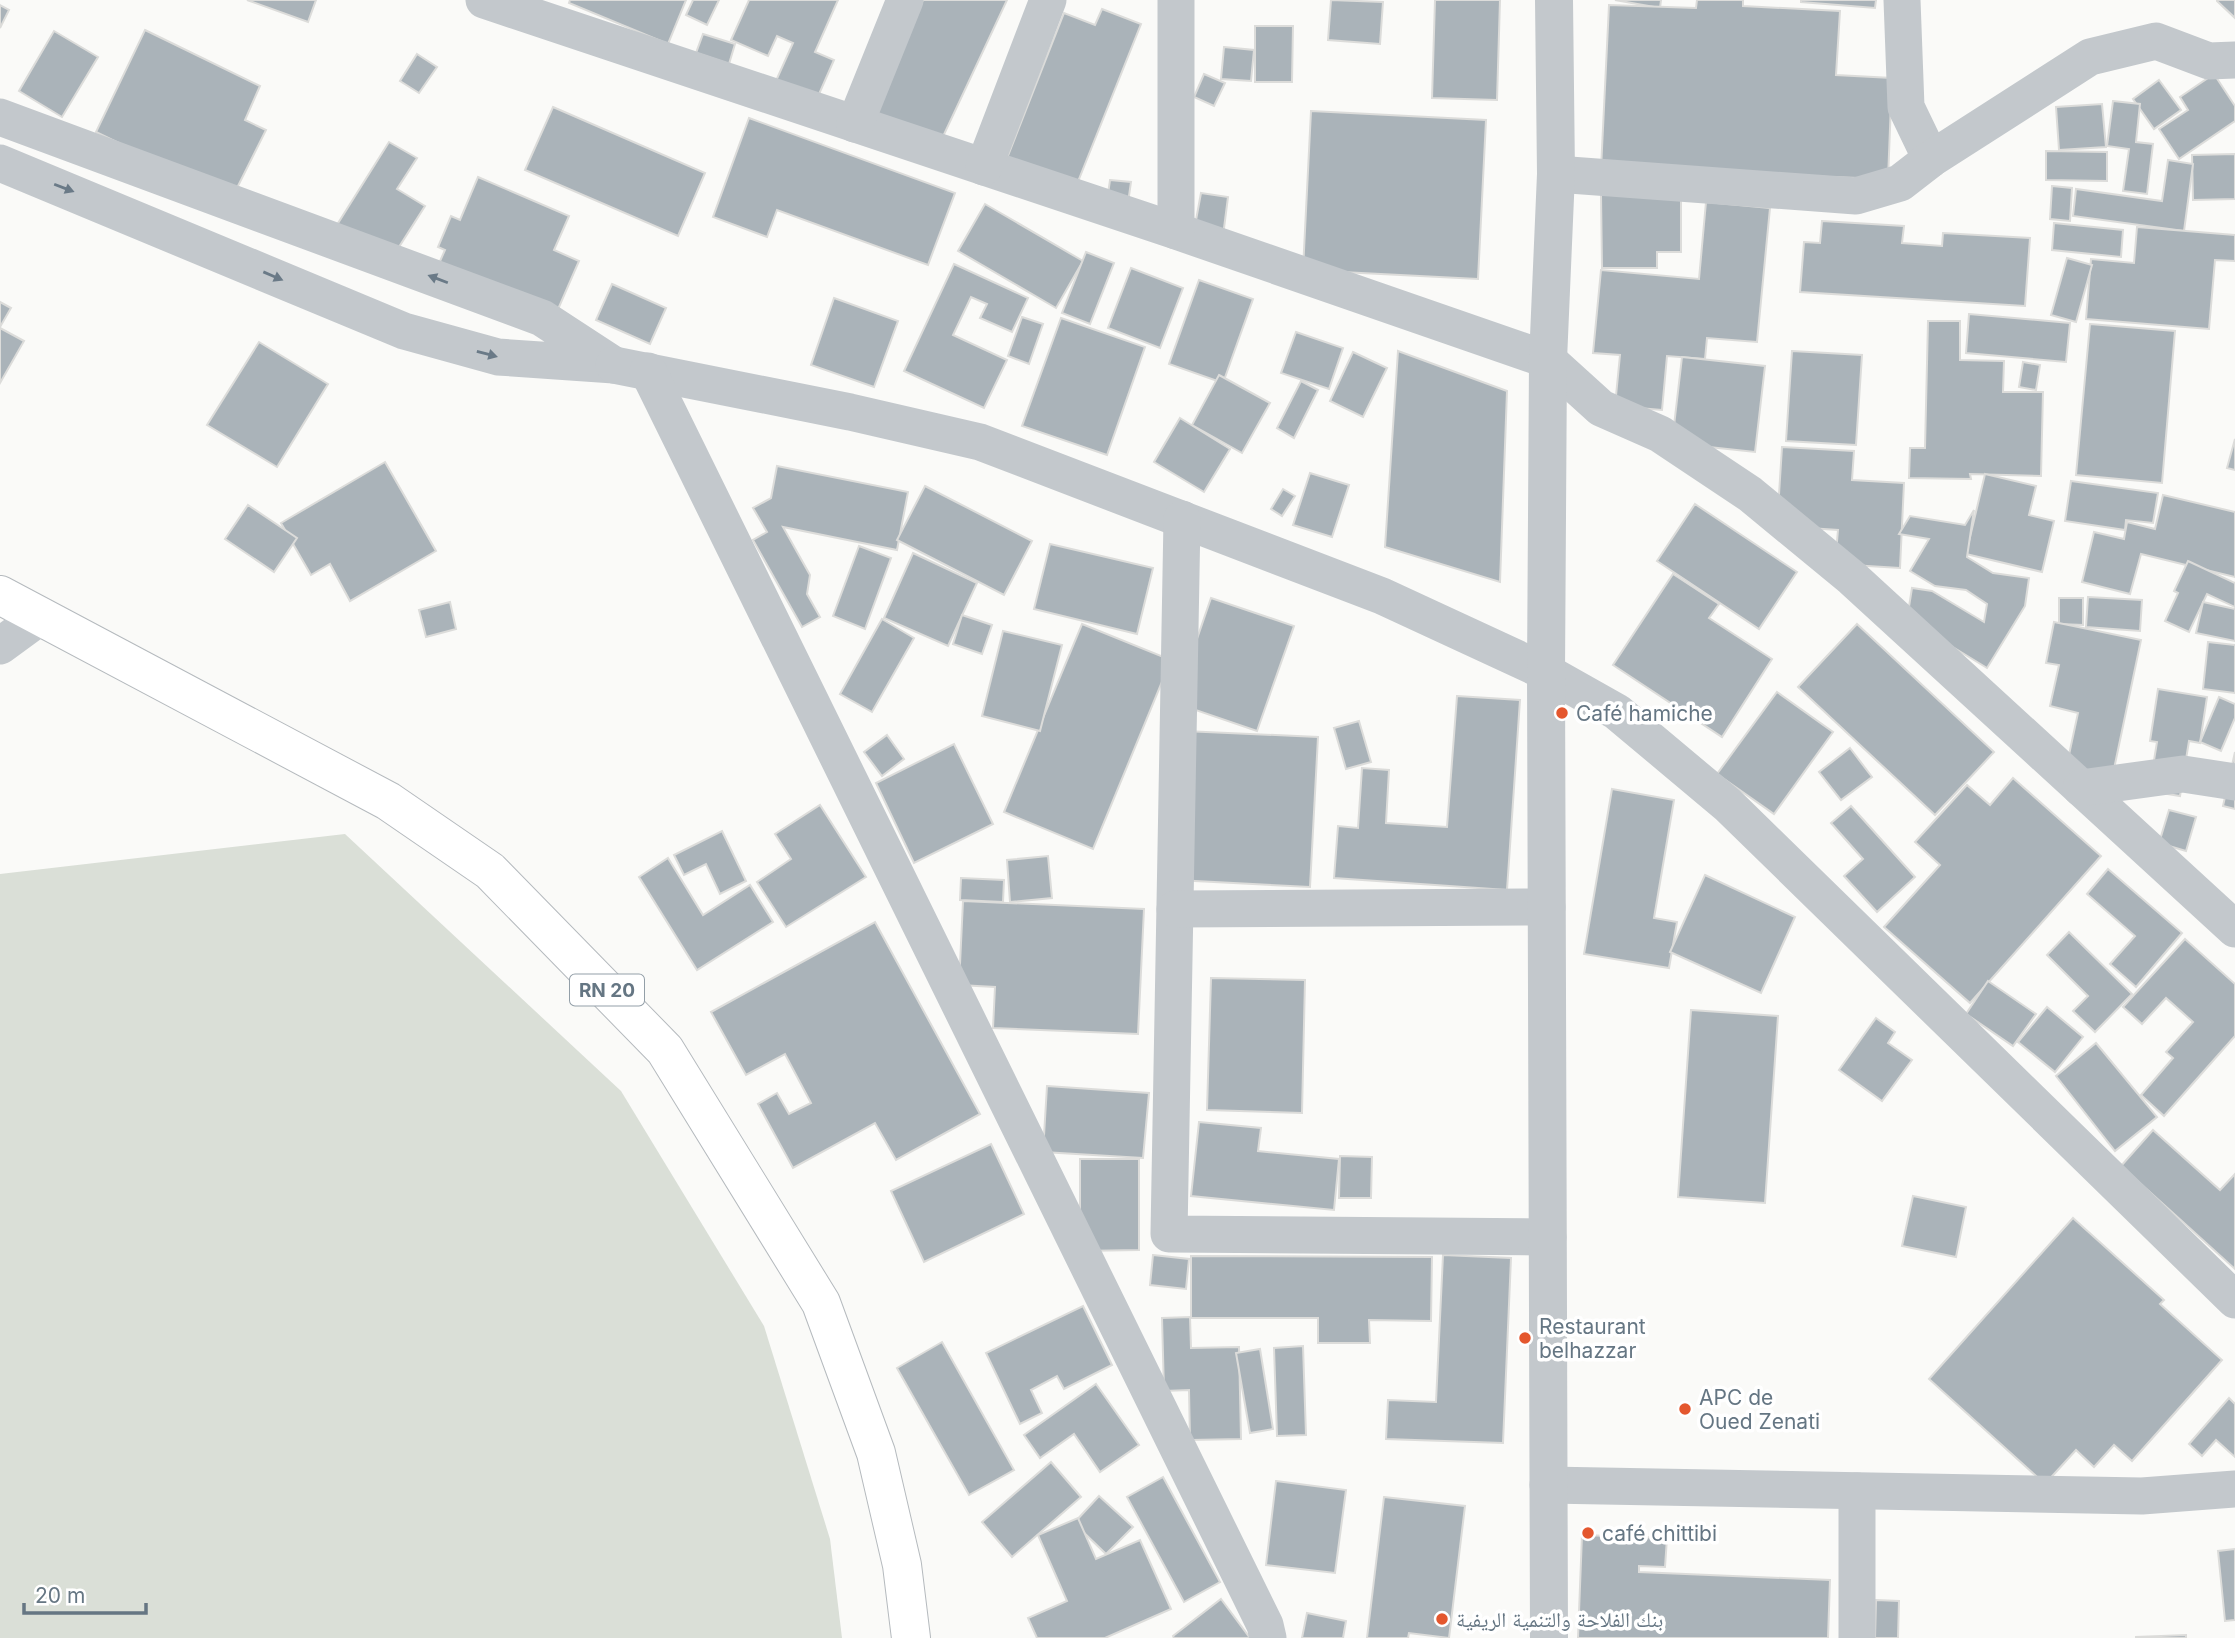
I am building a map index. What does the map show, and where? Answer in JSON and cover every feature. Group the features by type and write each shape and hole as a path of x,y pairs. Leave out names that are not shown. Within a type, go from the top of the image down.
{"main road":[{"name":"RN 20","path":"0,595 388,801 490,871 665,1050 821,1303 876,1453 902,1565 911,1638"}],"street":[{"path":"855,124 905,0"},
{"path":"984,167 1048,0"},
{"path":"1176,0 1176,231"},
{"path":"1549,1638 1546,672 1548,360 1556,174 1554,0"},
{"path":"1902,0 1906,107 1931,159"},
{"path":"495,2 1176,231 1548,360 1601,408 1660,434 1750,494 1789,525 1852,578 2235,929"},
{"path":"1556,174 1856,195 1900,183 1931,159 2090,58 2156,41 2209,61 2235,60"},
{"path":"0,117 542,318 631,368 1265,1625 1268,1638"},
{"path":"0,163 404,331 498,357 631,368 850,412 980,442 1382,596 1546,672 1617,712 1728,805 2235,1300"},
{"path":"1182,519 1169,1234 1548,1237"},
{"path":"0,646 41,616"},
{"path":"2081,788 2183,774 2235,782"},
{"path":"1175,909 1547,907"},
{"path":"1548,1485 2142,1496 2235,1489"},
{"path":"1857,1490 1857,1638"}],"shaded area":[{"path":"345,834 621,1091 764,1326 830,1539 842,1638 0,1638 0,874"}],"building":[{"path":"247,0 316,0 308,22"},
{"path":"570,0 686,0 668,44 569,3"},
{"path":"693,0 719,0 707,25 686,15"},
{"path":"749,0 838,0 815,52 834,60 816,101 775,83 793,43 777,36 768,56 731,40"},
{"path":"923,0 1007,0 940,143 871,111"},
{"path":"1331,0 1383,2 1380,44 1328,40"},
{"path":"1435,0 1500,0 1497,100 1432,98"},
{"path":"1615,0 1661,0 1660,8"},
{"path":"1697,0 1743,0 1743,6 1840,11 1836,75 1892,78 1888,179 1601,169 1609,5 1696,8"},
{"path":"1801,0 1876,0 1875,8"},
{"path":"2217,0 2235,0 2235,18 2217,1"},
{"path":"0,5 9,10 0,28"},
{"path":"1102,9 1141,24 1071,199 1002,171 1064,13 1095,25"},
{"path":"1255,26 1293,26 1292,82 1255,82"},
{"path":"145,30 260,86 245,120 266,130 232,198 96,132"},
{"path":"54,31 98,57 62,117 19,91"},
{"path":"703,34 735,44 729,64 696,53"},
{"path":"1224,47 1254,50 1251,81 1221,79"},
{"path":"417,54 437,67 419,93 400,81"},
{"path":"1204,74 1225,83 1214,106 1194,97"},
{"path":"2214,74 2235,106 2235,121 2179,159 2159,129 2188,110 2180,97"},
{"path":"2159,80 2181,110 2154,129 2133,99"},
{"path":"2113,101 2140,104 2136,142 2153,144 2147,194 2123,191 2129,149 2107,146"},
{"path":"2102,104 2106,147 2059,150 2056,107"},
{"path":"553,107 705,173 678,236 525,170"},
{"path":"1311,111 1486,120 1478,279 1303,270"},
{"path":"749,118 955,193 928,265 777,210 767,237 713,217"},
{"path":"389,142 417,158 397,189 425,206 385,269 330,236"},
{"path":"2046,151 2107,152 2107,181 2046,180"},
{"path":"2235,154 2235,199 2193,200 2192,155"},
{"path":"2168,160 2193,164 2184,231 2073,216 2076,189 2162,201"},
{"path":"478,177 569,216 554,250 579,261 549,330 432,279 445,250 438,247 451,216 460,220"},
{"path":"1110,180 1131,182 1128,203 1107,201"},
{"path":"2052,186 2072,188 2070,221 2050,219"},
{"path":"1201,193 1228,197 1223,236 1194,231"},
{"path":"1681,194 1681,252 1657,252 1657,268 1602,268 1601,195"},
{"path":"1706,202 1770,208 1757,342 1707,338 1705,359 1667,356 1662,410 1615,406 1620,355 1593,353 1601,270 1699,279"},
{"path":"985,204 1083,261 1056,308 958,251"},
{"path":"1822,221 1904,226 1902,243 1942,246 1943,233 2030,238 2025,306 1800,292 1804,242 1820,243"},
{"path":"2054,223 2123,230 2121,257 2052,250"},
{"path":"2137,227 2235,235 2235,261 2215,260 2209,329 2086,319 2091,259 2134,263"},
{"path":"1086,252 1114,263 1090,324 1062,313"},
{"path":"2067,258 2092,265 2076,322 2051,315"},
{"path":"954,264 1028,298 1012,332 980,318 987,304 971,297 953,335 1007,360 984,408 904,371"},
{"path":"1131,268 1183,288 1160,348 1108,328"},
{"path":"1199,280 1253,299 1223,383 1169,364"},
{"path":"612,284 666,308 650,344 596,320"},
{"path":"834,298 898,321 874,387 811,365"},
{"path":"0,302 11,308 0,327"},
{"path":"1969,314 2070,323 2066,362 1966,353"},
{"path":"1022,317 1043,324 1029,364 1008,356"},
{"path":"1061,318 1145,347 1107,455 1022,426"},
{"path":"1928,321 1960,321 1960,360 2004,361 2003,392 2043,392 2041,476 1970,474 1971,479 1909,478 1910,448 1925,448"},
{"path":"2090,324 2175,331 2162,483 2076,475"},
{"path":"0,328 24,341 0,383"},
{"path":"1296,332 1343,348 1329,389 1281,373"},
{"path":"259,342 328,384 277,467 207,425"},
{"path":"1398,351 1507,391 1500,582 1385,547"},
{"path":"1792,351 1862,355 1856,445 1786,441"},
{"path":"1353,352 1387,368 1363,417 1330,401"},
{"path":"1682,357 1765,366 1755,452 1672,443"},
{"path":"2023,362 2040,365 2036,390 2019,387"},
{"path":"1219,375 1270,403 1242,453 1192,425"},
{"path":"1301,381 1318,390 1294,438 1277,428"},
{"path":"1180,418 1230,449 1204,492 1154,462"},
{"path":"2235,439 2235,470 2227,468"},
{"path":"1782,447 1854,451 1852,480 1904,483 1900,568 1835,564 1838,530 1777,526"},
{"path":"385,462 436,551 350,601 330,564 311,575 281,523"},
{"path":"777,466 908,492 897,550 783,527 810,575 807,594 820,617 802,627 753,540 767,532 753,508 771,498"},
{"path":"1310,473 1349,485 1332,537 1293,525"},
{"path":"1985,474 2036,486 2029,515 2054,521 2042,572 1966,554"},
{"path":"2071,481 2158,493 2153,523 2126,520 2125,530 2065,521"},
{"path":"925,486 1032,541 1004,595 897,540"},
{"path":"1283,489 1295,496 1282,516 1271,509"},
{"path":"2163,495 2235,512 2235,577 2141,554 2130,594 2082,582 2094,532 2124,539 2127,522 2155,529"},
{"path":"1695,504 1797,572 1759,629 1657,561"},
{"path":"248,505 297,538 274,572 225,539"},
{"path":"1974,510 1967,557 1993,573 2029,578 2025,606 1987,668 1907,619 1912,588 1932,591 1984,622 1987,604 1966,590 1935,586 1910,571 1929,539 1899,534 1910,516 1965,525"},
{"path":"1050,544 1153,568 1137,634 1034,609"},
{"path":"859,546 891,558 865,629 833,616"},
{"path":"913,553 977,583 948,646 884,618"},
{"path":"2188,561 2235,583 2235,607 2207,594 2189,632 2165,621 2178,593 2174,591"},
{"path":"1673,574 1719,604 1709,618 1772,659 1722,737 1613,665"},
{"path":"2088,597 2142,600 2140,631 2086,627"},
{"path":"1211,598 1294,626 1257,731 1175,703"},
{"path":"2059,598 2083,598 2083,625 2059,624"},
{"path":"450,602 456,629 426,637 419,610"},
{"path":"2203,602 2235,609 2235,641 2196,633"},
{"path":"962,615 992,625 982,654 953,644"},
{"path":"882,619 914,638 872,712 840,694"},
{"path":"2054,622 2141,640 2110,788 2064,778 2078,713 2050,706 2059,665 2046,663"},
{"path":"1082,624 1171,660 1093,849 1004,812"},
{"path":"1857,624 1994,752 1935,815 1798,687"},
{"path":"1003,631 1062,645 1040,731 982,716"},
{"path":"2208,642 2235,645 2235,693 2203,689"},
{"path":"2158,689 2207,697 2200,743 2189,741 2180,796 2149,791 2157,742 2150,741"},
{"path":"1777,692 1833,732 1774,814 1717,774"},
{"path":"1457,696 1520,700 1507,890 1334,878 1338,826 1358,828 1362,768 1389,770 1386,823 1447,827"},
{"path":"2219,697 2235,704 2235,718 2221,751 2200,742"},
{"path":"1359,721 1371,762 1346,769 1334,728"},
{"path":"1184,731 1318,737 1310,887 1176,880"},
{"path":"887,735 904,759 882,776 864,752"},
{"path":"954,744 993,824 914,863 876,783"},
{"path":"1850,748 1872,777 1841,800 1819,772"},
{"path":"2235,752 2235,809 2223,806"},
{"path":"2013,778 2101,856 1970,1003 1884,927 1940,865 1915,842 1967,785 1990,805"},
{"path":"1612,789 1674,800 1654,918 1677,922 1669,968 1584,954"},
{"path":"820,805 866,877 786,927 757,882 791,859 775,834"},
{"path":"1851,806 1915,877 1877,912 1844,876 1863,859 1831,823"},
{"path":"2169,810 2196,817 2186,851 2159,843"},
{"path":"722,831 746,881 720,894 706,864 684,875 674,855"},
{"path":"1048,856 1052,898 1010,902 1007,860"},
{"path":"668,858 703,915 750,885 773,922 697,970 639,877"},
{"path":"2108,869 2182,933 2136,987 2110,964 2135,936 2087,894"},
{"path":"1705,875 1795,917 1761,993 1670,952"},
{"path":"961,878 1004,880 1003,902 960,900"},
{"path":"963,901 1144,909 1138,1034 993,1028 995,987 959,985"},
{"path":"875,922 980,1114 896,1160 875,1123 793,1168 758,1104 777,1093 789,1114 811,1103 785,1054 746,1075 711,1012"},
{"path":"2069,932 2132,994 2095,1032 2073,1011 2088,996 2047,955"},
{"path":"2185,939 2235,984 2235,1036 2164,1116 2141,1095 2173,1058 2166,1052 2193,1022 2166,998 2142,1024 2123,1007"},
{"path":"1211,978 1305,980 1302,1113 1207,1110"},
{"path":"1988,981 2036,1014 2013,1046 1966,1014"},
{"path":"2047,1007 2083,1037 2055,1072 2018,1042"},
{"path":"1691,1010 1778,1016 1765,1203 1678,1197"},
{"path":"1876,1018 1895,1032 1888,1043 1912,1060 1882,1101 1839,1070"},
{"path":"2096,1043 2157,1117 2115,1151 2056,1076"},
{"path":"1047,1086 1149,1093 1143,1158 1043,1152"},
{"path":"1199,1122 1261,1128 1258,1151 1339,1159 1334,1210 1191,1196"},
{"path":"2153,1130 2220,1190 2235,1174 2235,1269 2121,1166"},
{"path":"991,1144 1024,1214 924,1262 891,1191"},
{"path":"1340,1156 1372,1157 1371,1198 1339,1198"},
{"path":"1080,1159 1139,1159 1139,1250 1080,1251"},
{"path":"1913,1196 1966,1207 1956,1257 1902,1246"},
{"path":"2073,1218 2164,1300 2160,1304 2222,1360 2132,1461 2114,1445 2094,1467 2076,1450 2045,1484 1929,1379"},
{"path":"1153,1255 1189,1259 1186,1289 1150,1285"},
{"path":"1443,1255 1511,1258 1503,1443 1386,1439 1388,1400 1436,1402"},
{"path":"1191,1256 1432,1257 1431,1321 1369,1320 1370,1343 1318,1343 1318,1318 1191,1318"},
{"path":"1083,1306 1112,1365 1064,1389 1057,1376 1031,1390 1042,1413 1020,1424 986,1353"},
{"path":"1190,1317 1191,1348 1239,1347 1241,1439 1190,1440 1189,1390 1164,1391 1162,1318"},
{"path":"942,1342 1014,1470 969,1495 897,1368"},
{"path":"1303,1346 1306,1435 1277,1436 1274,1348"},
{"path":"1260,1349 1273,1429 1250,1433 1236,1353"},
{"path":"1096,1384 1139,1445 1100,1472 1074,1434 1040,1458 1024,1435"},
{"path":"2229,1398 2235,1404 2235,1457 2216,1440 2202,1456 2189,1444"},
{"path":"1051,1462 1081,1497 1012,1557 982,1522"},
{"path":"1163,1477 1220,1582 1184,1602 1127,1497"},
{"path":"1276,1481 1346,1490 1335,1573 1266,1565"},
{"path":"1099,1496 1133,1527 1106,1554 1074,1523"},
{"path":"1384,1497 1465,1506 1449,1638 1409,1633 1408,1638 1367,1638"},
{"path":"1078,1518 1096,1559 1140,1540 1171,1609 1105,1638 1037,1638 1028,1618 1067,1601 1038,1535"},
{"path":"1582,1535 1667,1538 1665,1567 1639,1566 1639,1572 1830,1580 1828,1638 1578,1638"},
{"path":"2235,1549 2235,1620 2225,1621 2218,1551"},
{"path":"1221,1599 1250,1638 1174,1638 1173,1636"},
{"path":"1876,1600 1899,1601 1898,1638 1875,1638"},
{"path":"1307,1613 1346,1621 1343,1638 1302,1638"},
{"path":"2186,1635 2186,1638 2136,1638 2136,1637"}],"place":[{"name":"Café hamiche","path":"1562,713"},
{"name":"Restaurant belhazzar","path":"1525,1338"},
{"name":"APC de Oued Zenati","path":"1685,1409"},
{"name":"café chittibi","path":"1588,1533"},
{"name":"بنك الفلاحة والتنمية الريفية","path":"1442,1619"}]}
